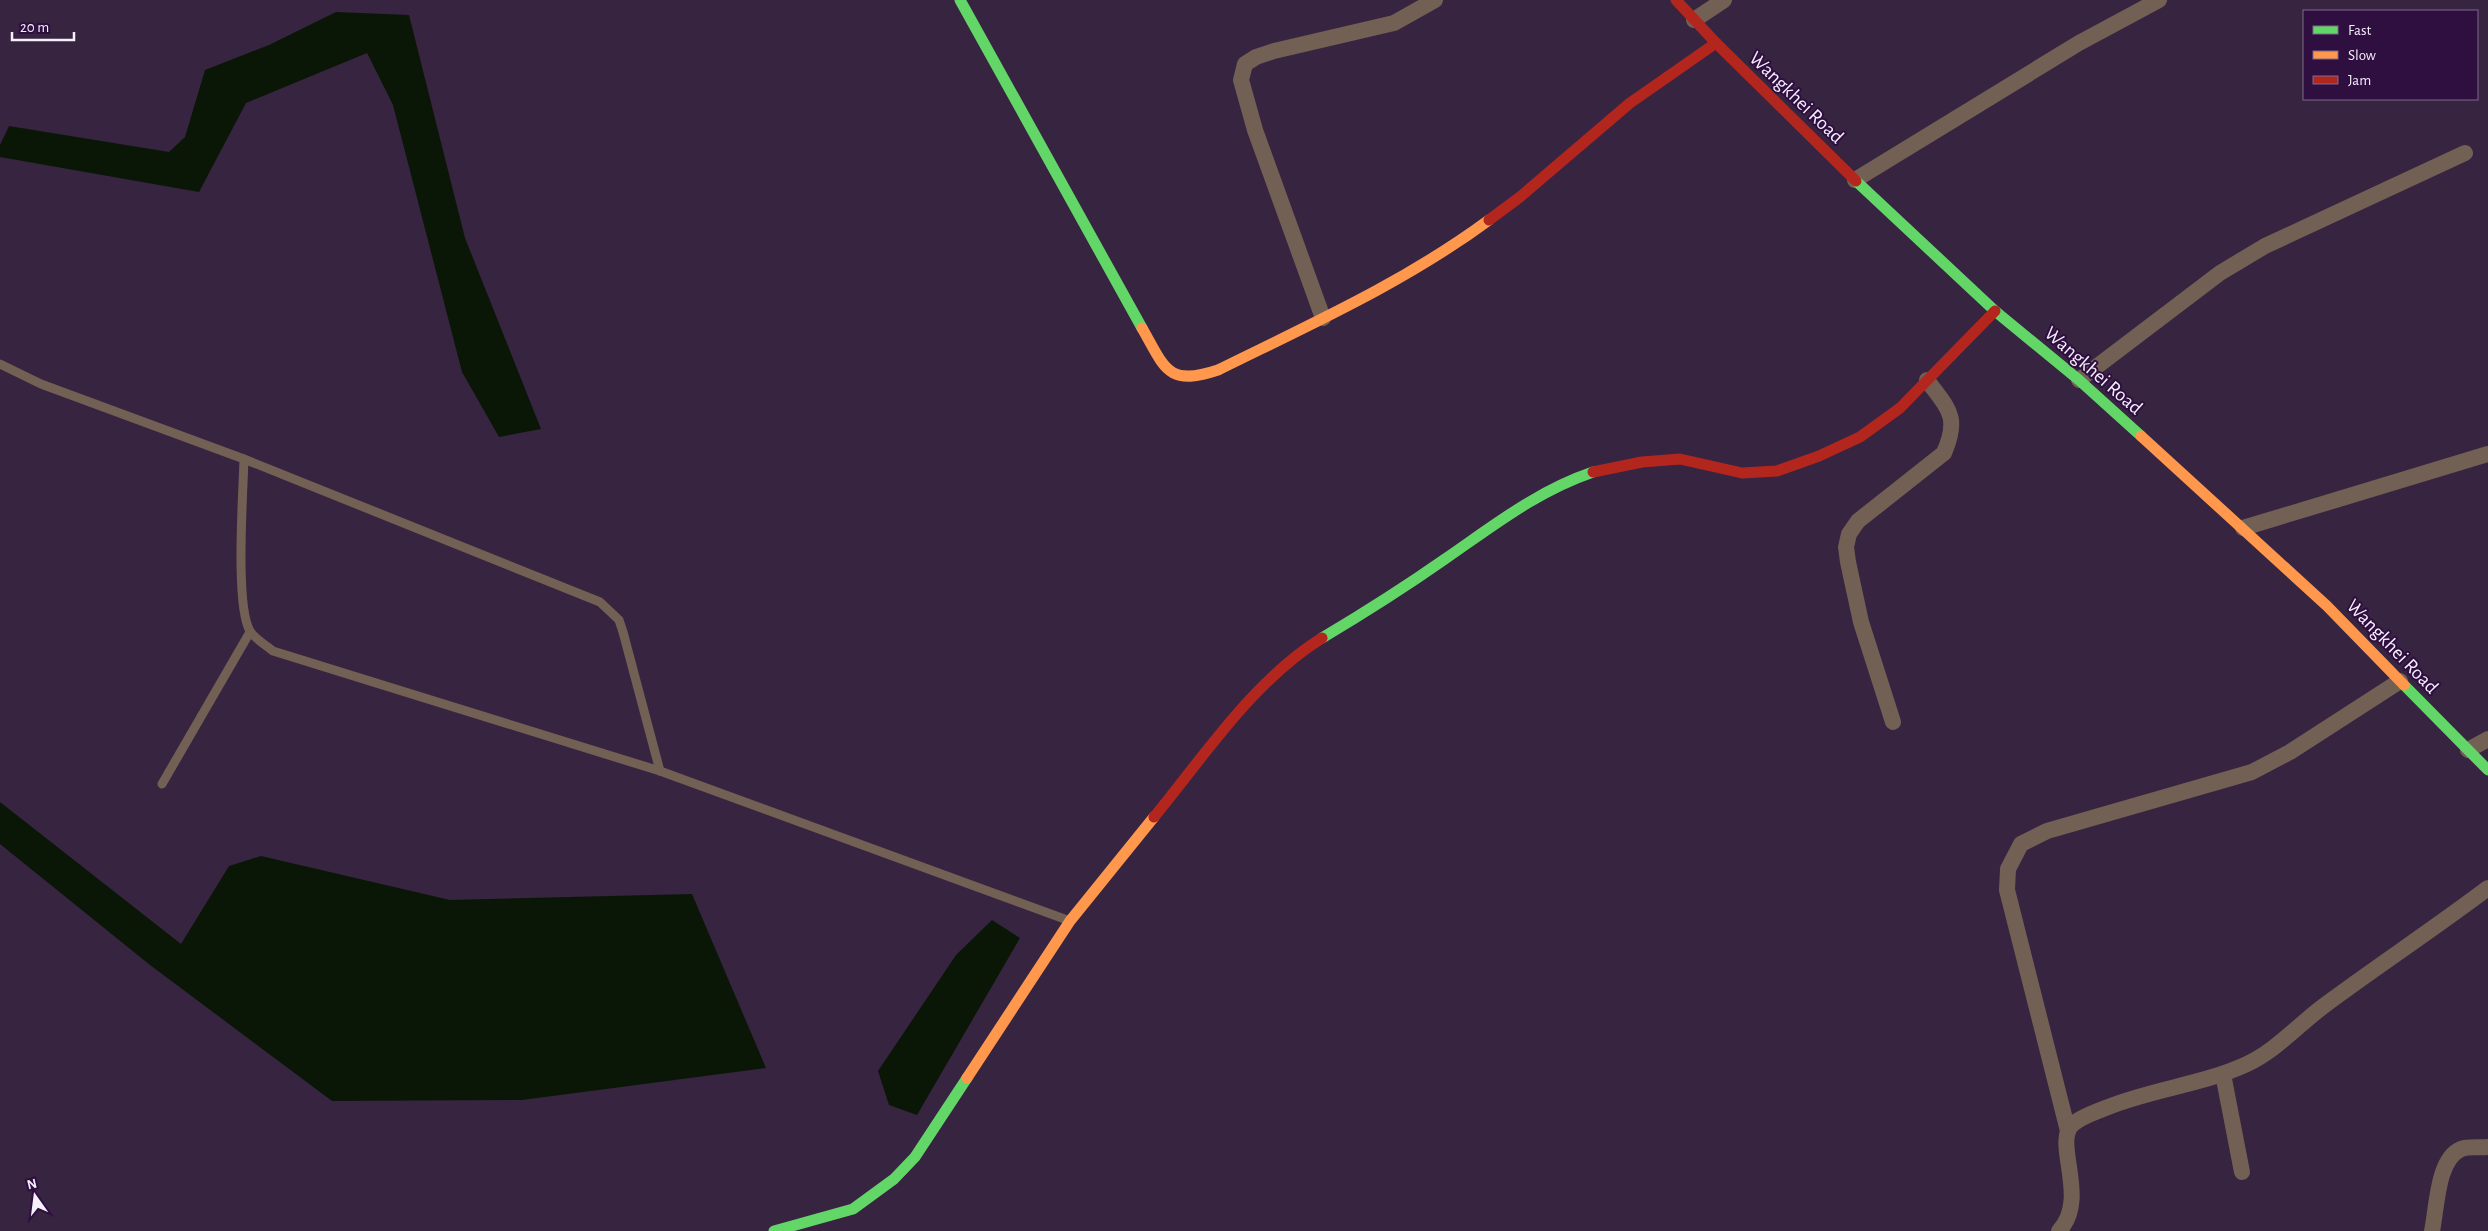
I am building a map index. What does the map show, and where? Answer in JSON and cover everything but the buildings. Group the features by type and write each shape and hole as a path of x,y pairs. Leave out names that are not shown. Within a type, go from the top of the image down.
{"street":[{"path":"960,0 1118,286 1165,367 1174,375 1186,378 1218,370 1396,281 1451,248 1520,197 1630,103 1716,44"},
{"path":"1323,318 1255,130 1241,80 1246,64 1256,57 1274,51 1394,23 1435,0"},
{"name":"Wangkhei Road","path":"1676,0 1716,44 1855,180 1995,311 2080,380 2327,606 2488,770"},
{"path":"1694,20 1724,0"},
{"path":"1855,180 2078,43 2159,0"},
{"path":"2080,380 2220,273 2265,246 2465,152"},
{"path":"774,1231 853,1209 894,1179 910,1162 1070,921 1253,696 1295,656 1396,593 1535,496 1567,481 1605,468 1642,462 1680,459 1742,473 1777,471 1819,456 1860,437 1900,408 1995,311"},
{"path":"1893,722 1861,622 1846,547 1849,534 1858,521 1944,453 1951,436 1950,412 1927,380"},
{"path":"2243,528 2488,454"},
{"path":"2068,1131 2007,890 2008,869 2021,844 2047,831 2252,772 2290,752 2400,681"},
{"path":"2468,750 2488,739"},
{"path":"2059,1231 2071,1214 2073,1202 2066,1139 2071,1125 2081,1118 2118,1103 2223,1074 2248,1063 2270,1050 2324,1006 2488,888"},
{"path":"2223,1074 2242,1172"},
{"path":"2432,1231 2444,1167 2451,1155 2463,1148 2488,1147"}],"lane":[{"path":"0,364 41,384 244,459 600,602 612,612 621,626 660,771"},
{"path":"244,459 242,593 245,617 250,632 273,651 660,771 1070,921"},
{"path":"162,784 250,632"}],"shaded area":[{"path":"336,12 409,15 465,238 541,429 499,437 462,372 393,105 367,53 246,103 199,192 0,157 0,145 9,126 169,152 185,137 205,70 269,45"},
{"path":"0,802 181,944 229,866 261,856 450,900 692,894 766,1068 522,1100 332,1101 150,965 0,844"},
{"path":"992,920 1020,938 917,1115 889,1105 878,1071 956,955"}],"traffic: fast":[{"path":"960,0 1142,328"},
{"path":"1856,181 1995,311 2079,380 2141,436"},
{"path":"1322,638 1400,590 1516,510 1553,489 1593,472"},
{"path":"2404,685 2488,770"},
{"path":"774,1231 853,1209 894,1179 915,1157 967,1078"}],"traffic: slow":[{"path":"1142,328 1156,354 1170,370 1178,375 1201,375 1218,370 1391,283 1489,220"},
{"path":"2141,436 2327,606 2404,685"},
{"path":"967,1078 1070,921 1154,817"}],"traffic: jam":[{"path":"1676,0 1716,43 1856,181"},
{"path":"1489,220 1520,197 1630,103 1716,43"},
{"path":"1593,472 1642,462 1680,459 1742,473 1777,471 1819,456 1860,437 1900,408 1995,311"},
{"path":"1154,817 1211,744 1252,697 1297,655 1322,638"}]}
